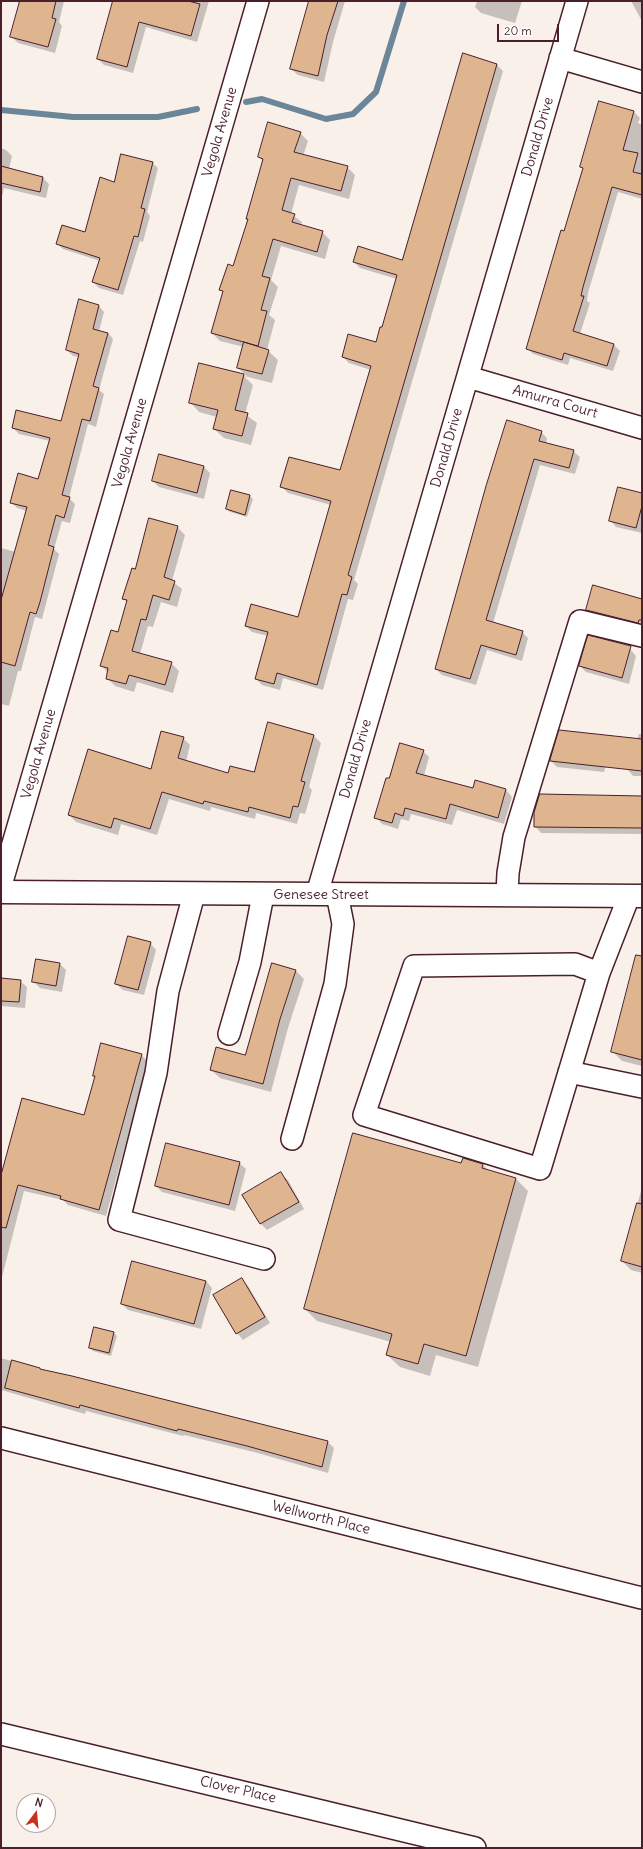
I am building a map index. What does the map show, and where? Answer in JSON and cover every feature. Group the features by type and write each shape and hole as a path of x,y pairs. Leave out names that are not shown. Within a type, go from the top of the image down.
{"main road":[{"name":"Genesee Street","path":"1,892 263,895 635,896"}],"street":[{"name":"Vegola Avenue","path":"1,885 258,1"},
{"name":"Donald Drive","path":"327,894 468,377 577,1"},
{"path":"560,58 642,82"},
{"name":"Amurra Court","path":"468,377 642,428"},
{"path":"507,895 508,873 514,837 580,621 642,636"},
{"path":"194,894 168,991 156,1073 118,1220 264,1259"},
{"path":"292,1139 335,984 343,924 327,894"},
{"path":"230,1034 250,962 263,895"},
{"path":"599,973 575,964 414,966 364,1115 540,1168 599,973 635,896"},
{"path":"569,1072 642,1087"},
{"name":"Wellworth Place","path":"1,1438 642,1598"},
{"name":"Clover Place","path":"1,1734 476,1848"}],"building":[{"path":"20,1 56,1 52,18 56,19 48,47 10,37"},
{"path":"113,1 188,1 200,4 191,36 139,22 127,67 97,59"},
{"path":"309,1 338,1 327,35 318,76 290,69"},
{"path":"463,53 497,64 348,575 352,577 347,595 342,594 317,685 277,673 274,684 255,679 268,632 245,626 251,604 298,617 331,501 280,487 289,457 340,470 371,366 342,357 348,334 376,342 380,327 382,327 397,275 353,262 358,246 402,260"},
{"path":"599,101 634,111 623,150 638,153 633,172 642,174 642,195 612,187 583,287 581,296 584,296 573,331 614,344 607,366 564,353 562,360 526,349 561,230 564,231 583,168 580,167"},
{"path":"268,122 301,132 294,152 348,166 341,191 291,178 282,210 295,214 292,222 323,231 317,252 273,239 262,276 270,278 261,310 267,311 258,346 211,333 223,291 219,290 228,264 233,266 248,219 246,219 263,159 258,157"},
{"path":"121,154 153,162 141,208 145,209 138,237 134,236 118,290 92,282 100,258 56,244 62,225 85,232 100,177 114,182"},
{"path":"1,166 43,177 40,192 1,183"},
{"path":"79,299 99,305 93,329 108,333 93,386 99,388 90,421 82,419 62,495 70,497 64,518 56,515 48,545 54,547 40,602 36,614 30,612 15,666 1,662 1,600 27,507 10,503 18,473 38,479 50,438 12,428 16,410 61,421 79,354 66,350"},
{"path":"244,342 269,350 262,374 237,368"},
{"path":"199,363 244,374 235,410 248,413 242,436 213,429 218,410 189,403"},
{"path":"507,420 542,431 539,441 574,450 569,468 534,459 486,620 523,631 516,655 481,645 470,679 435,669 486,486"},
{"path":"159,454 204,466 197,493 152,481"},
{"path":"618,487 642,493 642,506 636,528 609,521"},
{"path":"231,490 250,495 245,515 226,509"},
{"path":"149,518 178,526 164,577 175,581 169,600 153,595 146,620 141,619 132,651 172,662 165,685 129,675 126,684 106,679 108,668 100,666 111,630 118,632 127,600 122,599 132,568 135,569"},
{"path":"593,585 642,599 642,620 639,620 638,623 586,610"},
{"path":"588,635 631,646 622,678 579,666"},
{"path":"268,722 314,735 301,781 305,782 298,807 293,806 290,818 249,807 248,812 204,801 203,804 162,792 150,829 114,818 111,828 68,815 88,749 151,769 161,731 184,737 178,758 228,773 230,766 254,772"},
{"path":"559,730 642,739 642,771 550,761"},
{"path":"400,743 424,750 416,773 473,788 475,780 506,789 498,818 450,804 446,819 405,808 403,816 395,813 392,823 374,818 386,778 389,778"},
{"path":"540,794 642,796 642,828 534,827 534,813"},
{"path":"128,936 151,942 138,990 115,984"},
{"path":"636,955 642,956 642,1060 611,1052"},
{"path":"36,959 60,963 56,986 32,982"},
{"path":"272,963 296,970 280,1019 263,1084 210,1070 216,1047 245,1055"},
{"path":"1,978 21,980 19,1002 1,1001"},
{"path":"101,1043 142,1054 99,1210 60,1199 61,1196 18,1185 6,1228 1,1227 1,1175 22,1098 84,1115 95,1076 93,1076"},
{"path":"353,1133 461,1163 463,1158 483,1164 482,1168 516,1178 466,1356 424,1344 418,1364 386,1355 392,1334 304,1309"},
{"path":"166,1143 240,1162 229,1205 155,1186"},
{"path":"281,1172 299,1202 260,1224 242,1195"},
{"path":"637,1203 642,1204 642,1267 621,1261"},
{"path":"132,1261 206,1281 194,1324 121,1304"},
{"path":"242,1278 265,1317 236,1334 213,1295"},
{"path":"94,1327 114,1332 109,1353 89,1348"},
{"path":"12,1360 40,1369 328,1441 322,1467 247,1446 178,1429 177,1431 80,1405 79,1408 5,1388"}],"waterway":[{"path":"246,102 262,99 326,119 353,114 376,92 404,1"},
{"path":"1,110 73,117 158,117 197,109"}]}
